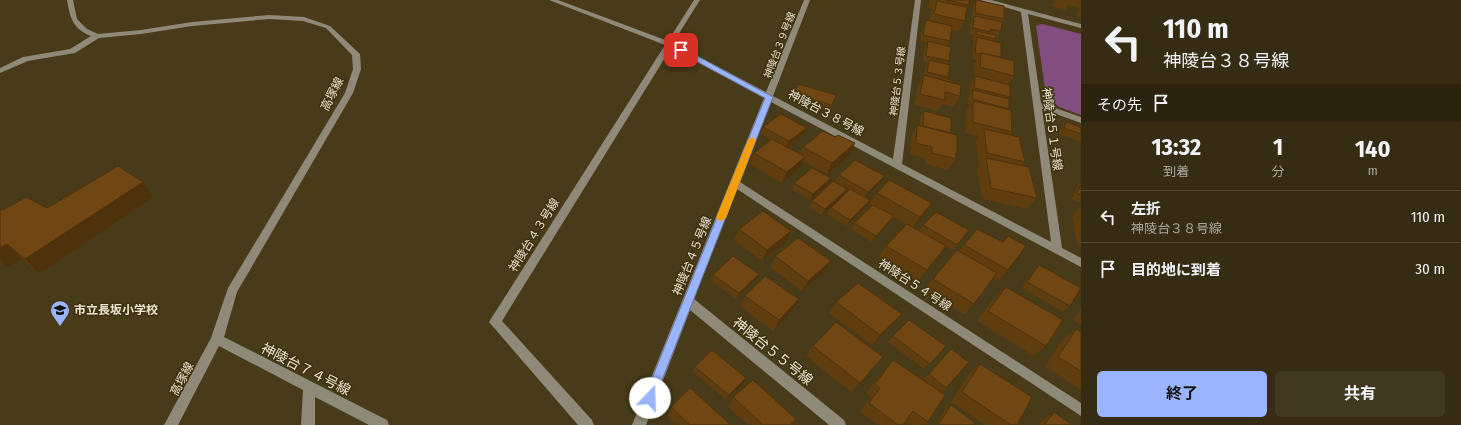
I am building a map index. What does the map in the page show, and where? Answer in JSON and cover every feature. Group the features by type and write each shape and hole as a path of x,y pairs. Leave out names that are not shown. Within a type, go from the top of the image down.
{"street":[{"path":"70,0 74,19 84,31 97,36"},
{"name":"神陵台３８号線","path":"552,0 669,44 1081,263"},
{"path":"669,44 697,0"},
{"name":"神陵台３９号線","path":"769,97 807,0"},
{"name":"神陵台５３号線","path":"897,165 918,0"},
{"path":"983,0 1081,26"},
{"name":"神陵台５１号線","path":"1024,11 1057,250"},
{"name":"高塚線","path":"97,36 141,32 192,24 269,17 304,19 328,27 356,54 357,68 349,93 232,291 216,339 171,425"},
{"path":"0,71 26,59 72,51 97,36"},
{"name":"神陵台４３号線","path":"587,425 495,322 669,44"},
{"name":"神陵台４５号線","path":"639,425 769,97"},
{"path":"1037,104 1081,120"},
{"name":"神陵台５４号線","path":"735,183 1081,410"},
{"name":"神陵台５５号線","path":"688,301 839,425"},
{"name":"神陵台７４号線","path":"216,339 382,425"},
{"path":"308,425 309,387"}],"shaded area":[{"path":"1042,24 1081,34 1081,115 1059,107 1046,96 1036,26"}],"building":[{"path":"946,0 969,0 969,5"},
{"path":"976,0 1004,6 1004,19 975,13"},
{"path":"937,1 967,7 965,21 934,14"},
{"path":"974,16 1002,22 1001,31 990,29 990,32 973,28"},
{"path":"926,20 952,26 950,41 923,35"},
{"path":"976,31 996,35 995,39 976,34"},
{"path":"977,37 1001,43 1001,57 975,53"},
{"path":"928,41 951,47 949,61 926,56"},
{"path":"981,53 1014,61 1014,76 980,67"},
{"path":"929,60 950,65 948,77 927,72"},
{"path":"924,75 961,85 960,96 945,92 945,100 920,94"},
{"path":"975,76 1010,85 1010,97 974,88"},
{"path":"939,77 954,81 954,83 939,79"},
{"path":"798,84 836,95 832,105 794,94"},
{"path":"973,90 1009,99 1009,109 972,99"},
{"path":"973,101 1011,110 1012,132 973,122"},
{"path":"924,111 951,118 951,133 923,126"},
{"path":"781,114 807,128 789,141 763,127"},
{"path":"1067,122 1081,128 1081,134 1064,128"},
{"path":"917,125 957,135 957,154 955,153 956,159 932,153 932,147 916,143"},
{"path":"984,129 1019,137 1025,162 987,153"},
{"path":"823,131 835,137 838,135 855,143 832,163 803,147"},
{"path":"772,139 805,157 787,172 754,153"},
{"path":"986,158 1029,167 1037,198 991,188"},
{"path":"855,160 885,176 868,192 839,175"},
{"path":"118,166 143,182 25,259 7,244 0,248 0,209 3,210 26,197 47,208"},
{"path":"812,168 831,178 813,194 794,183"},
{"path":"889,180 932,203 920,217 877,193"},
{"path":"833,181 847,189 825,209 812,201"},
{"path":"1081,185 1081,195 1077,193"},
{"path":"850,189 870,200 850,220 831,208"},
{"path":"873,205 894,216 876,236 854,223"},
{"path":"763,211 791,231 767,250 739,229"},
{"path":"936,212 969,230 957,245 923,225"},
{"path":"907,224 946,246 927,270 886,246"},
{"path":"977,229 1003,242 1008,236 1026,246 1008,270 964,245"},
{"path":"798,238 831,261 808,281 775,256"},
{"path":"957,250 997,273 974,304 933,279"},
{"path":"733,256 759,274 739,293 713,275"},
{"path":"1039,265 1081,288 1070,306 1027,282"},
{"path":"765,276 799,299 779,320 745,296"},
{"path":"858,283 902,314 880,335 836,302"},
{"path":"1006,287 1063,320 1046,346 988,311"},
{"path":"909,320 946,346 930,364 893,336"},
{"path":"836,322 883,357 860,383 813,346"},
{"path":"1076,329 1081,332 1081,371 1058,357"},
{"path":"951,349 969,362 946,388 929,374"},
{"path":"712,350 746,378 729,395 695,367"},
{"path":"893,360 945,395 928,422 913,411 903,425 898,425 869,403 880,388 875,384"},
{"path":"980,364 1032,397 1017,425 1011,425 962,392"},
{"path":"753,380 796,419 790,425 763,425 733,397"},
{"path":"690,388 731,425 690,425 671,407"},
{"path":"951,405 975,423 974,425 938,425"},
{"path":"1054,412 1072,425 1044,425"}],"slow traffic":[{"path":"721,218 752,140"}],"place":[{"name":"市立長坂小学校","path":"60,327"}],"route":[{"path":"650,398 769,97 681,50"}]}
